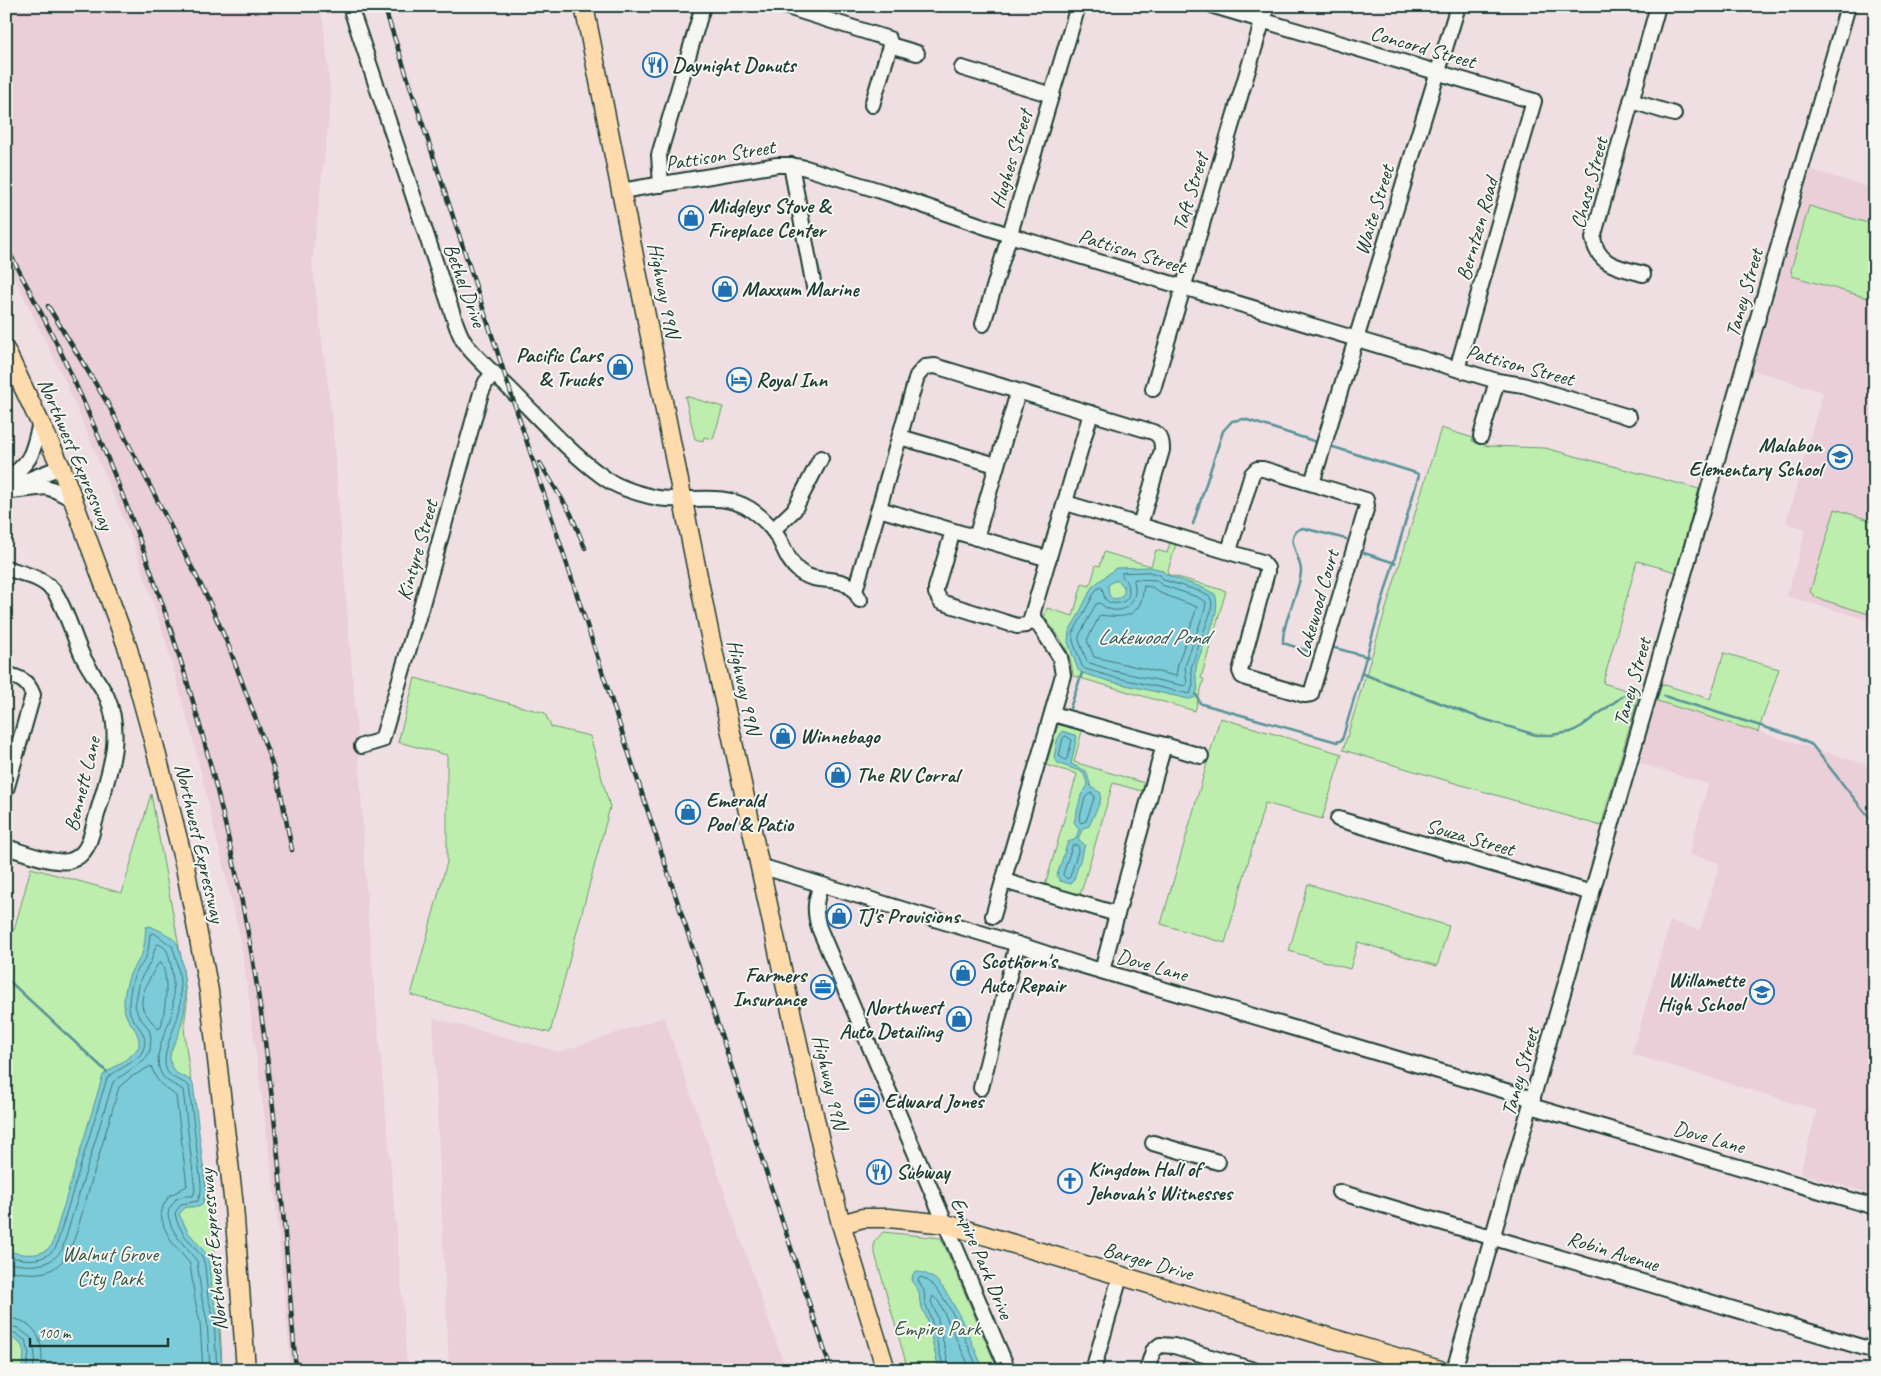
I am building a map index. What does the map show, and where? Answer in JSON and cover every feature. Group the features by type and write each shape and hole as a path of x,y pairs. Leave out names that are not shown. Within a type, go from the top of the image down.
{"main road":[{"name":"Highway 99N","path":"584,6 741,783 818,1136 841,1224 886,1370"},
{"name":"Northwest Expressway","path":"6,351 61,467 128,649 185,867 209,991 234,1206 246,1370"},
{"name":"Barger Drive","path":"841,1224 864,1218 889,1218 946,1224 1120,1277 1440,1370"}],"street":[{"name":"Bethel Drive","path":"350,6 456,324 467,346 586,463 602,476 619,487 658,498 683,500"},
{"path":"661,185 659,155 704,6"},
{"path":"784,6 889,39 890,45 872,106"},
{"name":"Hughes Street","path":"983,324 1078,6"},
{"name":"Concord Street","path":"1214,6 1534,101"},
{"name":"Taft Street","path":"1152,389 1267,6"},
{"name":"Waite Street","path":"1312,483 1458,6"},
{"name":"Chase Street","path":"1643,274 1610,265 1603,260 1594,247 1593,238 1658,6"},
{"name":"Taney Street","path":"1454,1370 1848,6"},
{"path":"890,45 917,53"},
{"path":"962,68 1052,95"},
{"name":"Berntzen Road","path":"1457,369 1534,101"},
{"path":"1632,101 1674,114"},
{"name":"Pattison Street","path":"621,191 778,165 791,165 887,193 1009,235 1497,381 1523,385 1629,417"},
{"path":"791,165 814,287"},
{"path":"683,500 718,498 738,503 750,509 773,530 787,556 799,571 815,578 842,582 858,595 879,509 917,376 924,367 935,366 1153,432 1161,439 1162,450 1140,525"},
{"name":"Kintyre Street","path":"362,746 382,740 481,393 486,382 494,373"},
{"path":"1481,436 1497,381"},
{"path":"976,538 1018,392"},
{"path":"953,531 936,588 936,593 941,602 1017,626 1026,625 1030,622 1091,413"},
{"path":"6,480 20,470 30,458 40,423"},
{"path":"900,437 996,465"},
{"path":"773,530 794,510 821,458"},
{"path":"6,487 61,467"},
{"name":"Lakewood Court","path":"1066,503 1258,560 1267,568 1240,666 1242,676 1305,695 1311,694 1367,503 1363,498 1263,468 1254,471 1229,551"},
{"path":"6,487 11,491 46,487 74,500"},
{"path":"879,509 1049,559"},
{"name":"Bennett Lane","path":"6,568 42,580 54,591 84,659 107,697 113,716 116,737 113,756 90,839 81,855 72,860 60,862 6,847"},
{"path":"993,916 1062,683 1062,662 1033,616"},
{"path":"6,674 24,680 31,688 33,695 6,790"},
{"path":"1053,714 1201,756"},
{"path":"1102,971 1164,745"},
{"name":"Souza Street","path":"1338,819 1592,893"},
{"name":"Dove Lane","path":"760,866 1875,1207"},
{"path":"1004,881 1117,914"},
{"name":"Empire Park Drive","path":"821,884 815,901 819,928 1008,1370"},
{"path":"980,1088 1018,944"},
{"path":"1153,1143 1218,1162"},
{"name":"Robin Avenue","path":"1339,1192 1875,1351"},
{"path":"1093,1370 1120,1277"},
{"path":"1147,1370 1153,1351 1160,1346 1174,1346 1229,1367 1254,1370"}],"shaded area":[{"path":"6,6 319,6 323,21 331,98 312,263 332,418 359,760 368,920 401,1279 407,1370 291,1370 275,1195 241,941 193,739 165,639 132,539 65,381 6,260"},
{"name":"Malabon Elementary School","path":"1811,170 1875,189 1875,622 1787,596 1806,529 1786,523 1823,392 1753,370"},
{"name":"Willamette High School","path":"1657,701 1875,767 1875,1195 1800,1173 1817,1110 1632,1054 1670,921 1700,930 1720,863 1689,854 1708,784 1640,763"},
{"path":"664,1017 786,1370 449,1370 433,1018 560,1052"}],"green space":[{"path":"1809,206 1875,225 1875,300 1792,276 1791,270"},
{"path":"685,396 723,407 713,439 704,437 703,441 695,439"},
{"path":"1441,428 1473,438 1472,441 1488,446 1545,448 1699,489 1676,572 1637,561 1603,683 1639,694 1601,826 1343,750"},
{"path":"1835,509 1875,522 1875,616 1817,598 1810,592"},
{"name":"Lakewood Pond","path":"1170,543 1176,544 1167,574 1226,591 1201,678 1204,679 1195,711 1073,676 1067,651 1044,617 1047,608 1073,616 1082,584 1090,586 1096,565 1100,566 1104,552 1151,566 1156,550 1167,553"},
{"path":"1724,653 1779,669 1758,732 1657,701 1662,684 1710,699"},
{"path":"415,678 545,713 551,727 590,736 610,807 550,1033 411,995 447,862 447,755 398,742"},
{"path":"1220,718 1342,754 1322,819 1265,803 1225,943 1161,924"},
{"path":"1058,724 1082,731 1074,762 1148,784 1145,792 1113,783 1080,896 1045,886 1077,774 1046,765"},
{"name":"Walnut Grove City Park","path":"151,794 182,963 187,1003 184,1026 186,1047 213,1249 222,1370 6,1370 6,925 14,930 31,868 122,893"},
{"path":"1308,884 1449,926 1437,966 1358,942 1350,969 1289,951"},
{"name":"Empire Park","path":"883,1232 941,1238 998,1370 908,1370 874,1250 874,1242"}],"water":[{"name":"Lakewood Pond","path":"1150,567 1162,570 1167,575 1215,594 1216,612 1198,659 1196,672 1198,686 1194,698 1189,699 1112,682 1078,670 1068,642 1069,631 1092,587 1116,568","holes":["1114,581 1119,581 1124,587 1124,593 1120,598 1113,599 1109,595 1108,585"]},
{"path":"1062,731 1077,736 1071,764 1086,771 1091,787 1101,793 1100,802 1089,826 1083,828 1078,839 1085,845 1071,884 1060,881 1057,875 1068,842 1076,839 1079,829 1074,822 1081,796 1088,785 1083,772 1059,764 1054,758 1057,741"},
{"path":"150,926 168,935 176,942 182,963 185,1007 170,1061 175,1072 193,1083 206,1191 202,1205 186,1207 179,1214 188,1232 208,1256 213,1297 218,1318 222,1370 21,1370 24,1358 23,1348 13,1338 6,1336 6,1251 36,1254 52,1245 103,1075 128,1058 139,1046 137,1034 124,1010 124,1000 129,978 142,954 146,927"},
{"path":"915,1272 924,1273 931,1277 943,1288 963,1322 984,1370 939,1370 927,1319 920,1303 919,1292 912,1280"}],"waterway":[{"path":"1193,524 1223,431 1232,421 1244,419 1320,443"},
{"path":"1196,694 1202,704 1337,742 1342,740 1419,475 1327,445"},
{"path":"1308,651 1283,643 1285,626 1298,588 1301,571 1293,535 1303,528 1346,539"},
{"path":"1364,553 1395,563"},
{"path":"1335,648 1368,657"},
{"path":"1070,708 1082,673"},
{"path":"1363,674 1480,718 1536,735 1571,732 1631,690"},
{"path":"1664,696 1793,736 1812,745 1875,825"},
{"path":"6,978 107,1072"}],"railway":[{"path":"384,6 831,1370"},
{"path":"6,246 65,361 121,491 169,624 209,760 241,897 261,1014 276,1132 296,1370"},
{"path":"48,306 108,404 208,599 229,647 269,755 280,789 292,850"},
{"path":"540,463 571,514 585,548"}],"place":[{"name":"Daynight Donuts","path":"655,65"},
{"name":"Midgleys Stove & Fireplace Center","path":"691,218"},
{"name":"Maxxum Marine","path":"725,289"},
{"name":"Pacific Cars & Trucks","path":"620,367"},
{"name":"Royal Inn","path":"739,380"},
{"name":"Malabon Elementary School","path":"1840,457"},
{"name":"Winnebago","path":"783,736"},
{"name":"The RV Corral","path":"838,775"},
{"name":"Emerald Pool & Patio","path":"688,812"},
{"name":"TJ's Provisions","path":"839,916"},
{"name":"Scothorn's Auto Repair","path":"963,973"},
{"name":"Farmers Insurance","path":"823,987"},
{"name":"Willamette High School","path":"1762,992"},
{"name":"Northwest Auto Detailing","path":"959,1019"},
{"name":"Edward Jones","path":"867,1101"},
{"name":"Subway","path":"879,1172"},
{"name":"Kingdom Hall of Jehovah's Witnesses","path":"1070,1181"}]}
